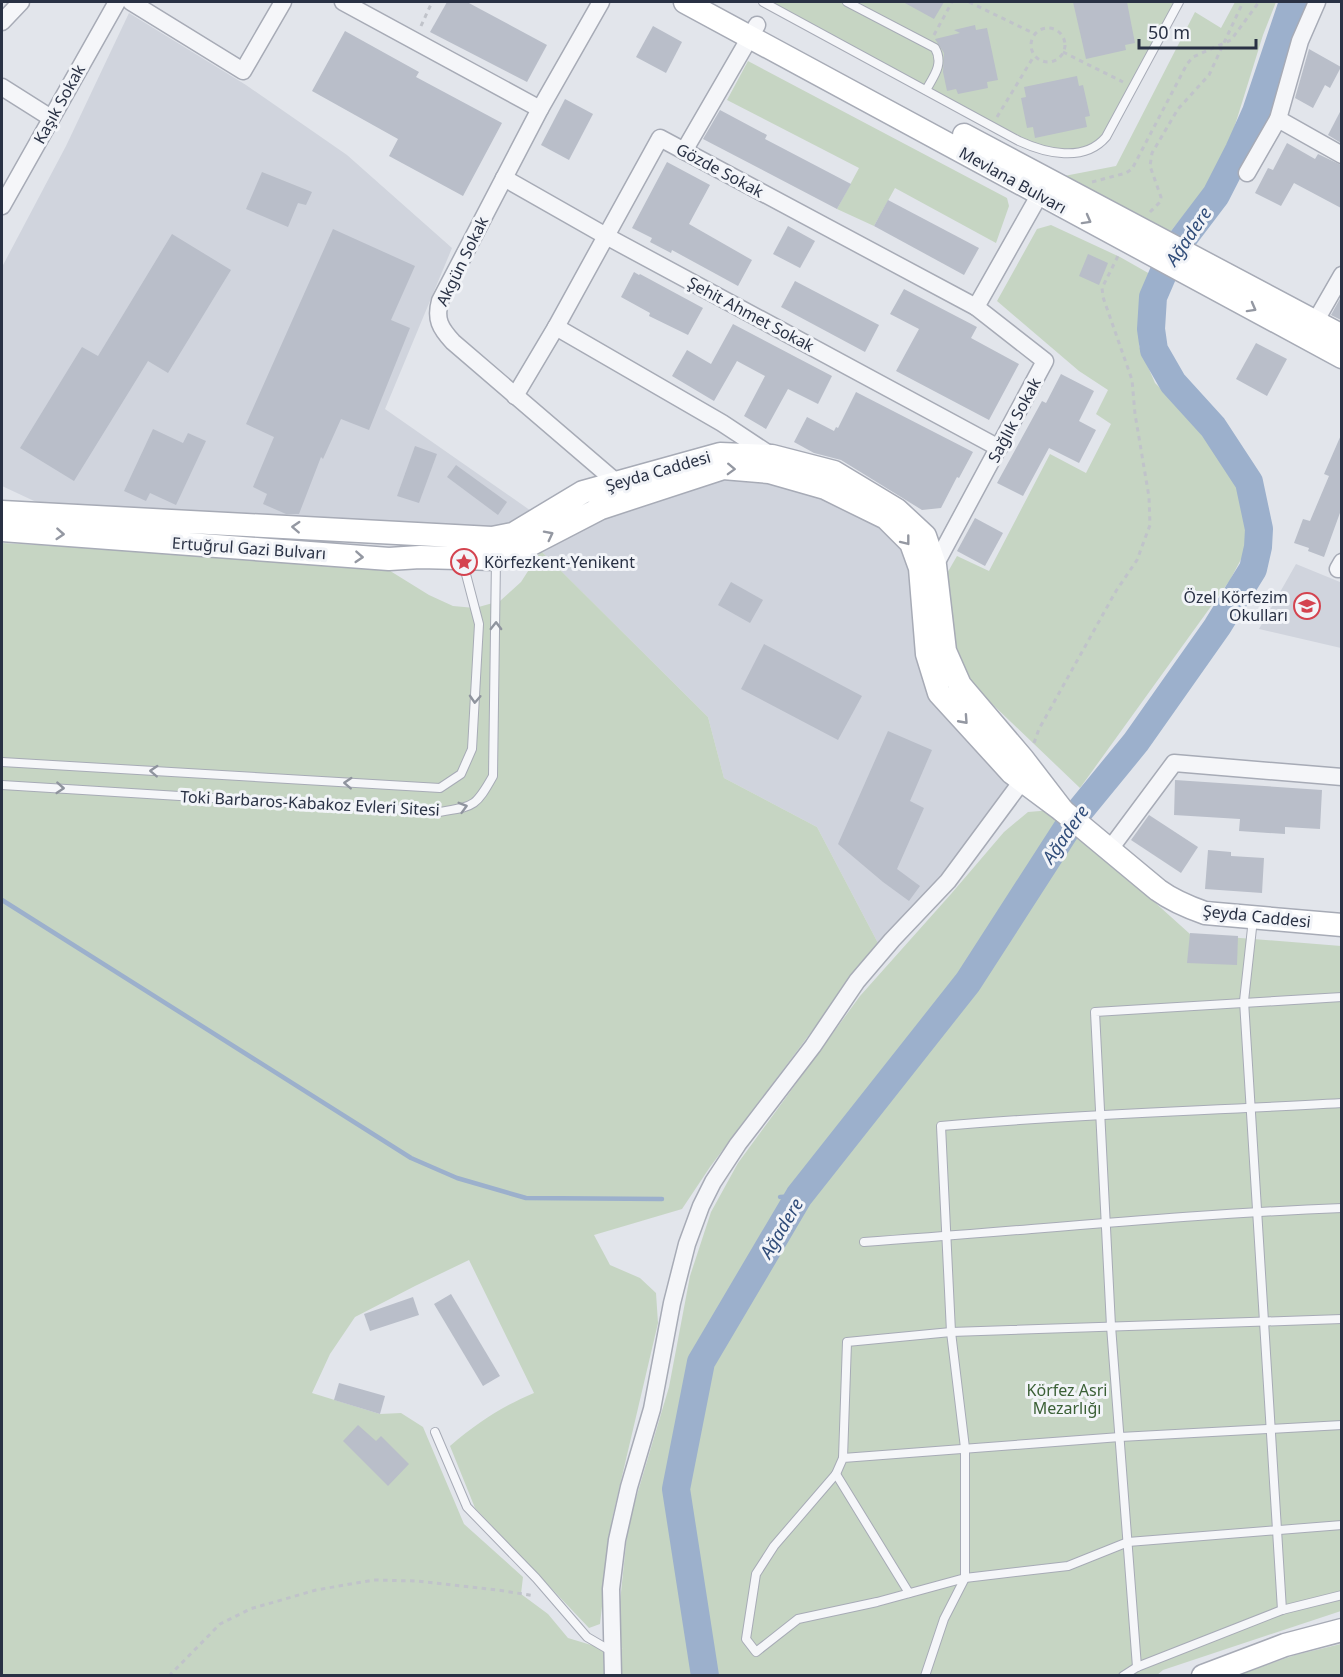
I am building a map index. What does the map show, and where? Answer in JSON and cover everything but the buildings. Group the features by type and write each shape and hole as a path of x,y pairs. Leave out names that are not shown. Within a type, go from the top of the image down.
{"main road":[{"name":"Mevlana Bulvarı","path":"685,2 754,31 1204,272 1341,336"},
{"name":"Mevlana Bulvarı","path":"713,2 754,31"},
{"name":"Mevlana Bulvarı","path":"1204,272 1341,357"},
{"name":"Şeyda Caddesi","path":"460,535 492,538 513,534 583,492 720,454 770,464 834,472 897,510 925,536 935,565 945,651 960,685 1025,770 1063,811 1158,890 1179,903 1205,913 1341,925"},
{"name":"Şeyda Caddesi","path":"496,560 601,508 723,468 770,464 886,518 910,543 920,568 927,654 939,693 1012,773 1025,770"},
{"name":"Ertuğrul Gazi Bulvarı","path":"2,513 460,535"},
{"name":"Ertuğrul Gazi Bulvarı","path":"2,530 382,558 496,560"},
{"path":"1203,1676 1285,1645 1341,1630"}],"street":[{"path":"2,22 21,2"},
{"name":"Kaşık Sokak","path":"2,206 117,2"},
{"path":"131,2 243,71 283,2"},
{"path":"343,2 540,109"},
{"name":"Akgün Sokak","path":"600,2 540,109 440,301 437,312 438,321 453,342 634,497"},
{"path":"1247,173 1278,119 1300,41 1317,2"},
{"path":"684,151 754,31"},
{"path":"2,87 51,118"},
{"path":"1278,119 1341,155"},
{"name":"Gözde Sokak","path":"515,396 556,327 660,138 976,307"},
{"name":"Şehit Ahmet Sokak","path":"504,178 606,236 999,448"},
{"path":"976,307 1044,187"},
{"path":"1315,322 1341,275"},
{"name":"Sağlık Sokak","path":"921,590 1045,361 976,307"},
{"path":"556,327 722,423 770,464"},
{"path":"1110,849 1174,763 1341,777"},
{"path":"613,1676 611,1589 617,1540 629,1487 652,1409 674,1293 687,1244 701,1206 713,1182 738,1144 813,1046 857,981 948,881 1025,770"}],"lane":[{"path":"763,2 1033,147 1050,153 1066,154 1090,149 1106,137 1179,2"},
{"path":"847,2 934,48 939,55 939,63 926,90"},
{"name":"Toki Barbaros-Kabakoz Evleri Sitesi","path":"2,762 440,788 461,774 472,749 478,624 462,559"},
{"name":"Toki Barbaros-Kabakoz Evleri Sitesi","path":"2,785 439,812 470,807 482,795 493,776 496,560"},
{"path":"1253,918 1244,1002 1282,1610"},
{"path":"1137,1667 1111,1326 1095,1012 1341,997"},
{"path":"925,1676 944,1619 965,1578 965,1448 951,1332 941,1126 1100,1114 1341,1103"},
{"path":"864,1242 1257,1211 1341,1208"},
{"path":"1341,1319 951,1332 847,1342 843,1458 836,1474 774,1545 756,1574 746,1639 756,1652 798,1619 965,1578 1068,1566 1128,1542 1341,1525"},
{"path":"843,1458 1120,1437 1341,1425"},
{"path":"435,1432 467,1508 587,1637 611,1651"},
{"path":"836,1474 909,1593"},
{"path":"1123,1676 1137,1667 1282,1610 1341,1595"}],"path":[{"path":"413,41 432,2"},
{"path":"928,45 952,2"},
{"path":"969,2 1035,34"},
{"path":"1025,770 1040,729 1116,591 1137,560 1150,525 1149,497 1135,414 1132,380 1103,297 1102,288 1131,234 1160,202 1161,197 1150,166 1152,153 1178,109 1209,75 1243,2"},
{"path":"1086,184 1126,173 1132,169 1192,57 1232,39 1259,2"},
{"path":"1044,28 1055,29 1065,42 1063,52 1050,62 1039,59 1031,44 1035,34 1044,28"},
{"path":"1063,52 1132,86"},
{"path":"992,126 1035,55"},
{"path":"169,1676 220,1624 250,1609 316,1590 375,1581 417,1581 498,1590 554,1600"}],"shaded area":[{"path":"129,13 246,85 347,155 452,248 385,409 534,513 504,527 47,507 2,486 2,267 66,146"},
{"path":"723,476 757,479 823,495 887,528 905,548 916,615 1011,782 956,859 879,945 817,827 724,778 708,717 541,551 604,518"},
{"name":"Özel Körfezim Okulları","path":"1296,564 1340,582 1341,580 1341,648 1259,629"}],"green space":[{"path":"763,2 1179,2 1101,143 1066,154 1033,147"},
{"path":"1235,2 1276,2 1263,35 1226,154 1208,185 1167,236 1059,177 1116,166 1195,12 1221,28"},
{"path":"748,61 1007,198 1009,206 996,243 895,188 874,226 837,209 859,168 727,100"},
{"path":"1051,225 1120,257 1150,274 1139,346 1155,383 1186,414 1232,475 1247,514 1247,548 1230,580 1080,788 963,676 954,653 942,582 957,556 989,571 1050,454 1086,473 1111,424 1096,414 1108,390 1079,371 997,301 1037,229"},
{"name":"Körfez Asri Mezarlığı","path":"2,543 226,555 387,569 429,595 453,606 475,608 500,601 521,582 541,551 708,717 724,778 817,827 879,945 710,1167 682,1209 594,1235 610,1265 640,1278 656,1293 658,1323 612,1519 600,1624 589,1628 475,1508 450,1446 490,1416 534,1393 469,1260 355,1317 330,1354 312,1393 380,1414 401,1413 423,1427 464,1524 523,1577 521,1594 548,1614 568,1638 611,1651 623,1648 618,1648 617,1631 628,1525 669,1387 690,1276 711,1212 738,1163 860,996 1004,832 1028,812 1052,810 1190,934 1341,946 1341,1611 1163,1670 1156,1676 2,1675"},
{"path":"1341,1644 1341,1675 1238,1675 1295,1655"}],"waterway":[{"name":"Ağadere","path":"705,1676 676,1489 701,1362 799,1196 968,982 1073,819 1136,742 1217,627 1253,569 1259,529 1249,482 1213,427 1173,383 1154,350 1151,329 1153,297 1172,253 1216,195 1239,150 1256,112 1293,2"},
{"path":"2,900 411,1158 457,1178 526,1198 662,1199"},
{"path":"780,1197 799,1196"}],"place":[{"name":"Körfezkent-Yenikent","path":"464,562"},
{"name":"Özel Körfezim Okulları","path":"1307,606"}]}
